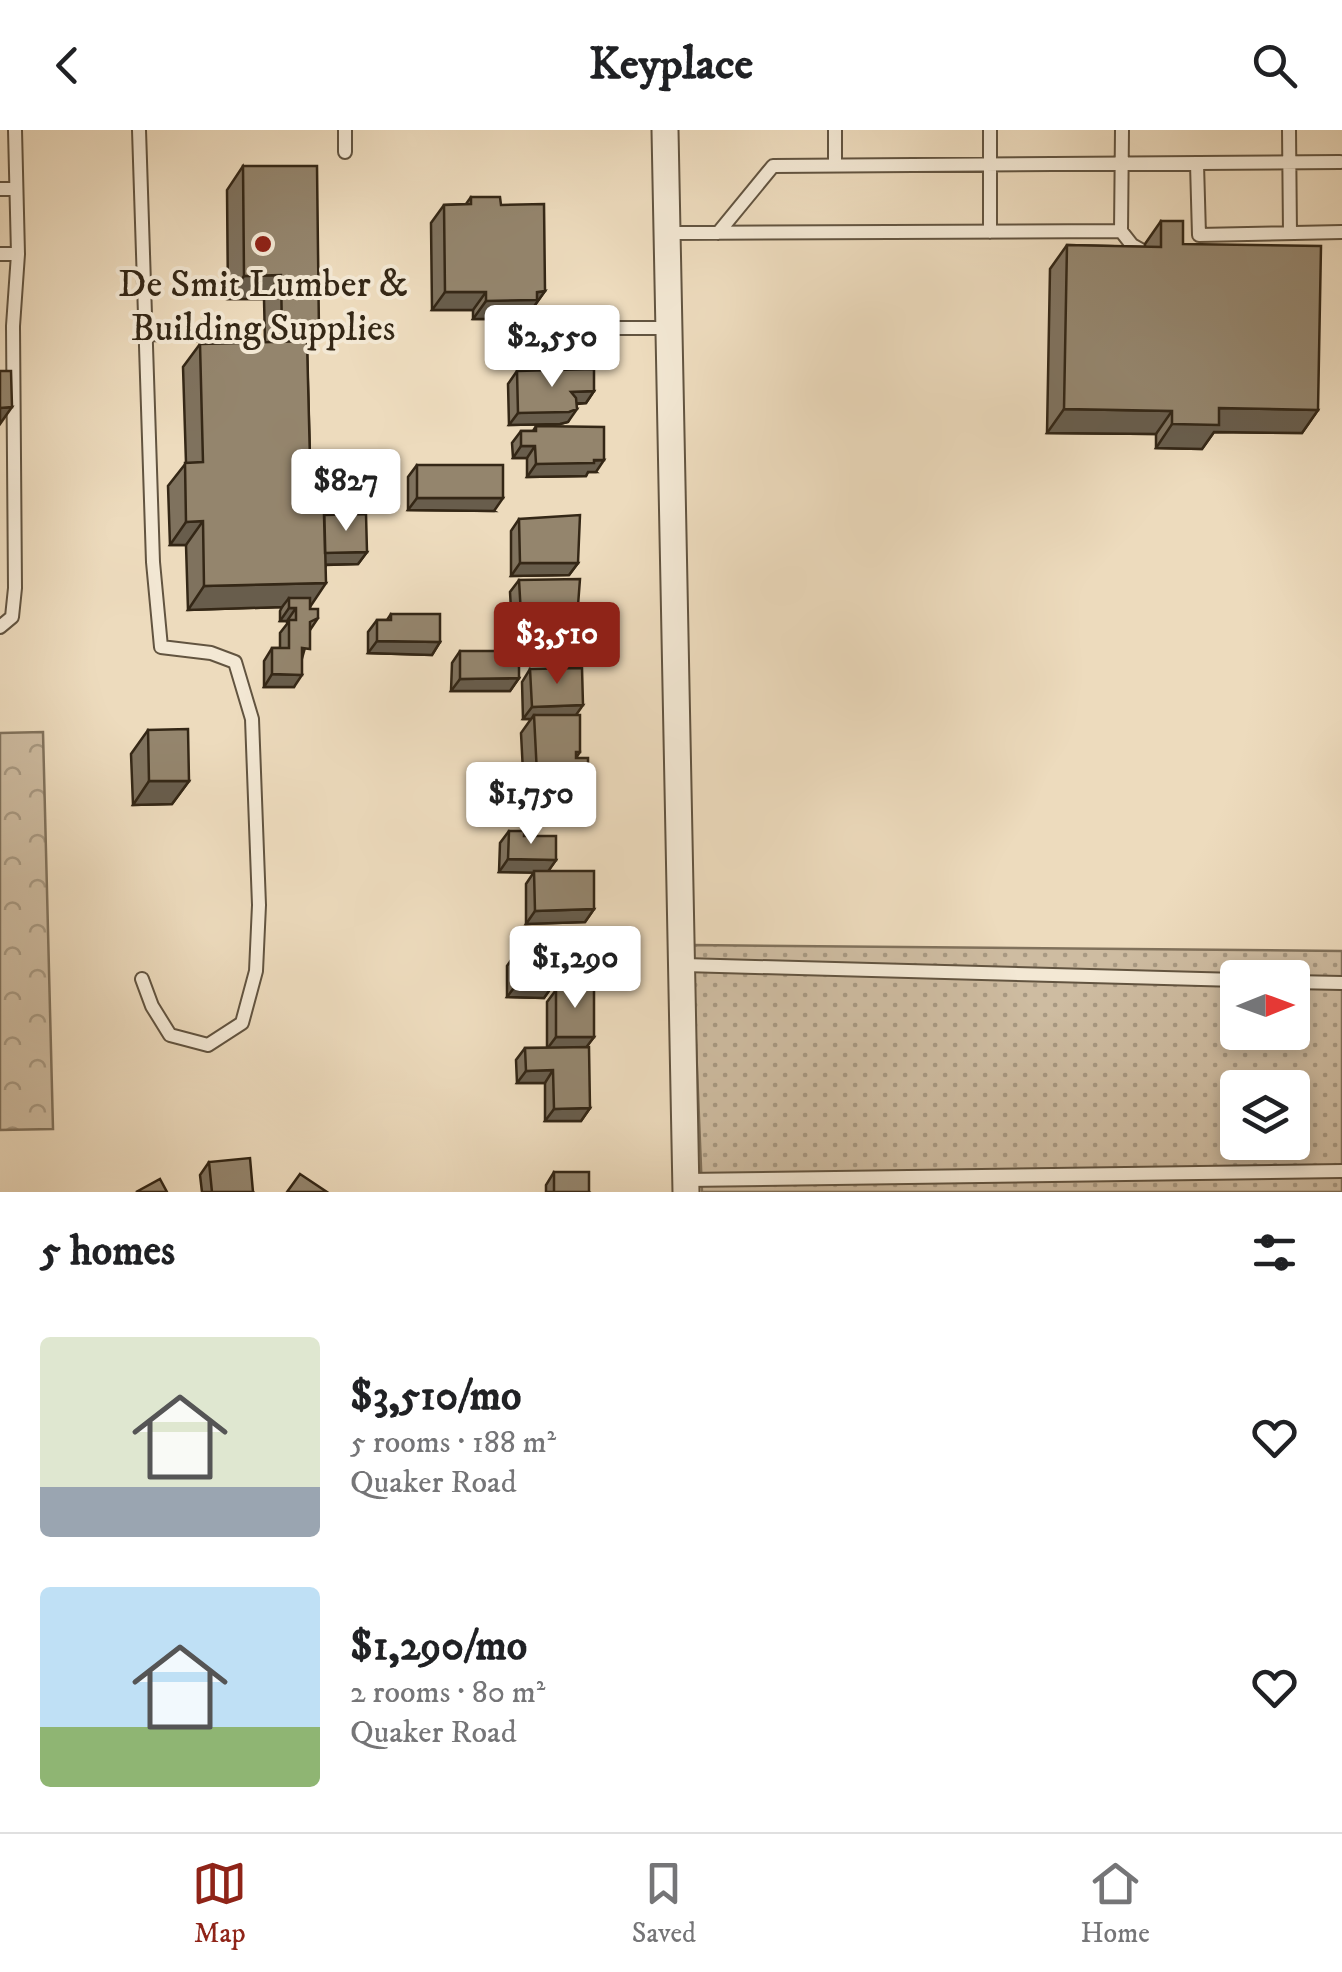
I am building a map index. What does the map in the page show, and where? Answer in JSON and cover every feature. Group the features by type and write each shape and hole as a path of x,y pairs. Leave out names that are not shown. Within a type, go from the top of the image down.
{"street":[{"path":"665,130 686,1186"}],"lane":[{"path":"0,626 12,617 16,588 6,326 18,254 15,130"},
{"path":"139,130 153,562 161,647 211,653 235,662 252,719 259,904 256,971 242,1023 208,1045 170,1035 152,1006 142,979"},
{"path":"345,152 346,130"},
{"path":"834,130 835,166"},
{"path":"990,130 990,232"},
{"path":"1122,130 1122,232"},
{"path":"1289,130 1290,233"},
{"path":"718,233 772,166 1340,162"},
{"path":"1198,164 1196,241 1342,232"},
{"path":"0,189 16,188"},
{"path":"668,233 1122,232 1144,254 1166,254"},
{"path":"0,254 18,254"},
{"path":"598,328 670,328"},
{"path":"146,334 240,334"},
{"path":"684,966 1220,980"},
{"path":"1310,982 1342,983"},
{"path":"686,1186 1342,1170"}],"green space":[{"path":"43,732 53,1129 0,1130 0,733"},
{"path":"692,945 1342,951 1342,1192 702,1192"}],"building":[{"path":"243,166 317,166 319,333 282,333 281,275 244,276"},
{"path":"471,197 500,197 501,205 544,204 545,291 537,292 537,300 486,301 486,292 445,292 444,205 471,204"},
{"path":"1161,221 1183,221 1183,244 1321,246 1318,410 1219,408 1219,425 1172,424 1172,411 1064,409 1067,245 1161,247"},
{"path":"307,341 310,460 323,459 326,583 204,586 203,521 186,522 185,463 203,462 200,344"},
{"path":"594,369 594,391 571,392 577,409 518,413 517,371"},
{"path":"0,371 11,371 12,407 0,408"},
{"path":"536,426 604,427 604,460 536,464 535,446 521,446 521,431 536,431"},
{"path":"417,465 503,465 503,498 417,498"},
{"path":"366,514 367,552 325,553 324,515"},
{"path":"580,515 578,563 520,563 519,519"},
{"path":"580,579 576,632 534,631 533,615 521,615 519,580"},
{"path":"289,598 310,598 310,609 318,609 318,618 310,622 310,649 302,648 302,675 272,674 272,648 289,648 289,620 296,620 296,608 289,608"},
{"path":"391,614 440,614 440,642 377,641 377,620 391,620"},
{"path":"460,651 519,651 519,678 460,679"},
{"path":"582,668 583,705 532,707 530,669"},
{"path":"534,715 580,715 580,752 576,752 576,758 588,758 588,796 556,796 551,774 537,774"},
{"path":"188,729 189,781 149,781 148,730"},
{"path":"509,831 524,831 524,836 556,836 556,860 508,859"},
{"path":"534,871 594,871 594,909 535,911"},
{"path":"516,953 554,954 553,985 516,985"},
{"path":"562,982 584,982 583,989 594,989 594,1037 556,1037 556,989 562,989"},
{"path":"589,1047 590,1108 554,1109 553,1070 526,1071 525,1048"},
{"path":"250,1158 253,1192 212,1192 209,1162"},
{"path":"554,1172 589,1172 589,1192 554,1192"},
{"path":"300,1174 327,1192 287,1192"},
{"path":"160,1179 167,1192 136,1192"}],"place":[{"name":"De Smit Lumber & Building Supplies","path":"263,244"}]}
